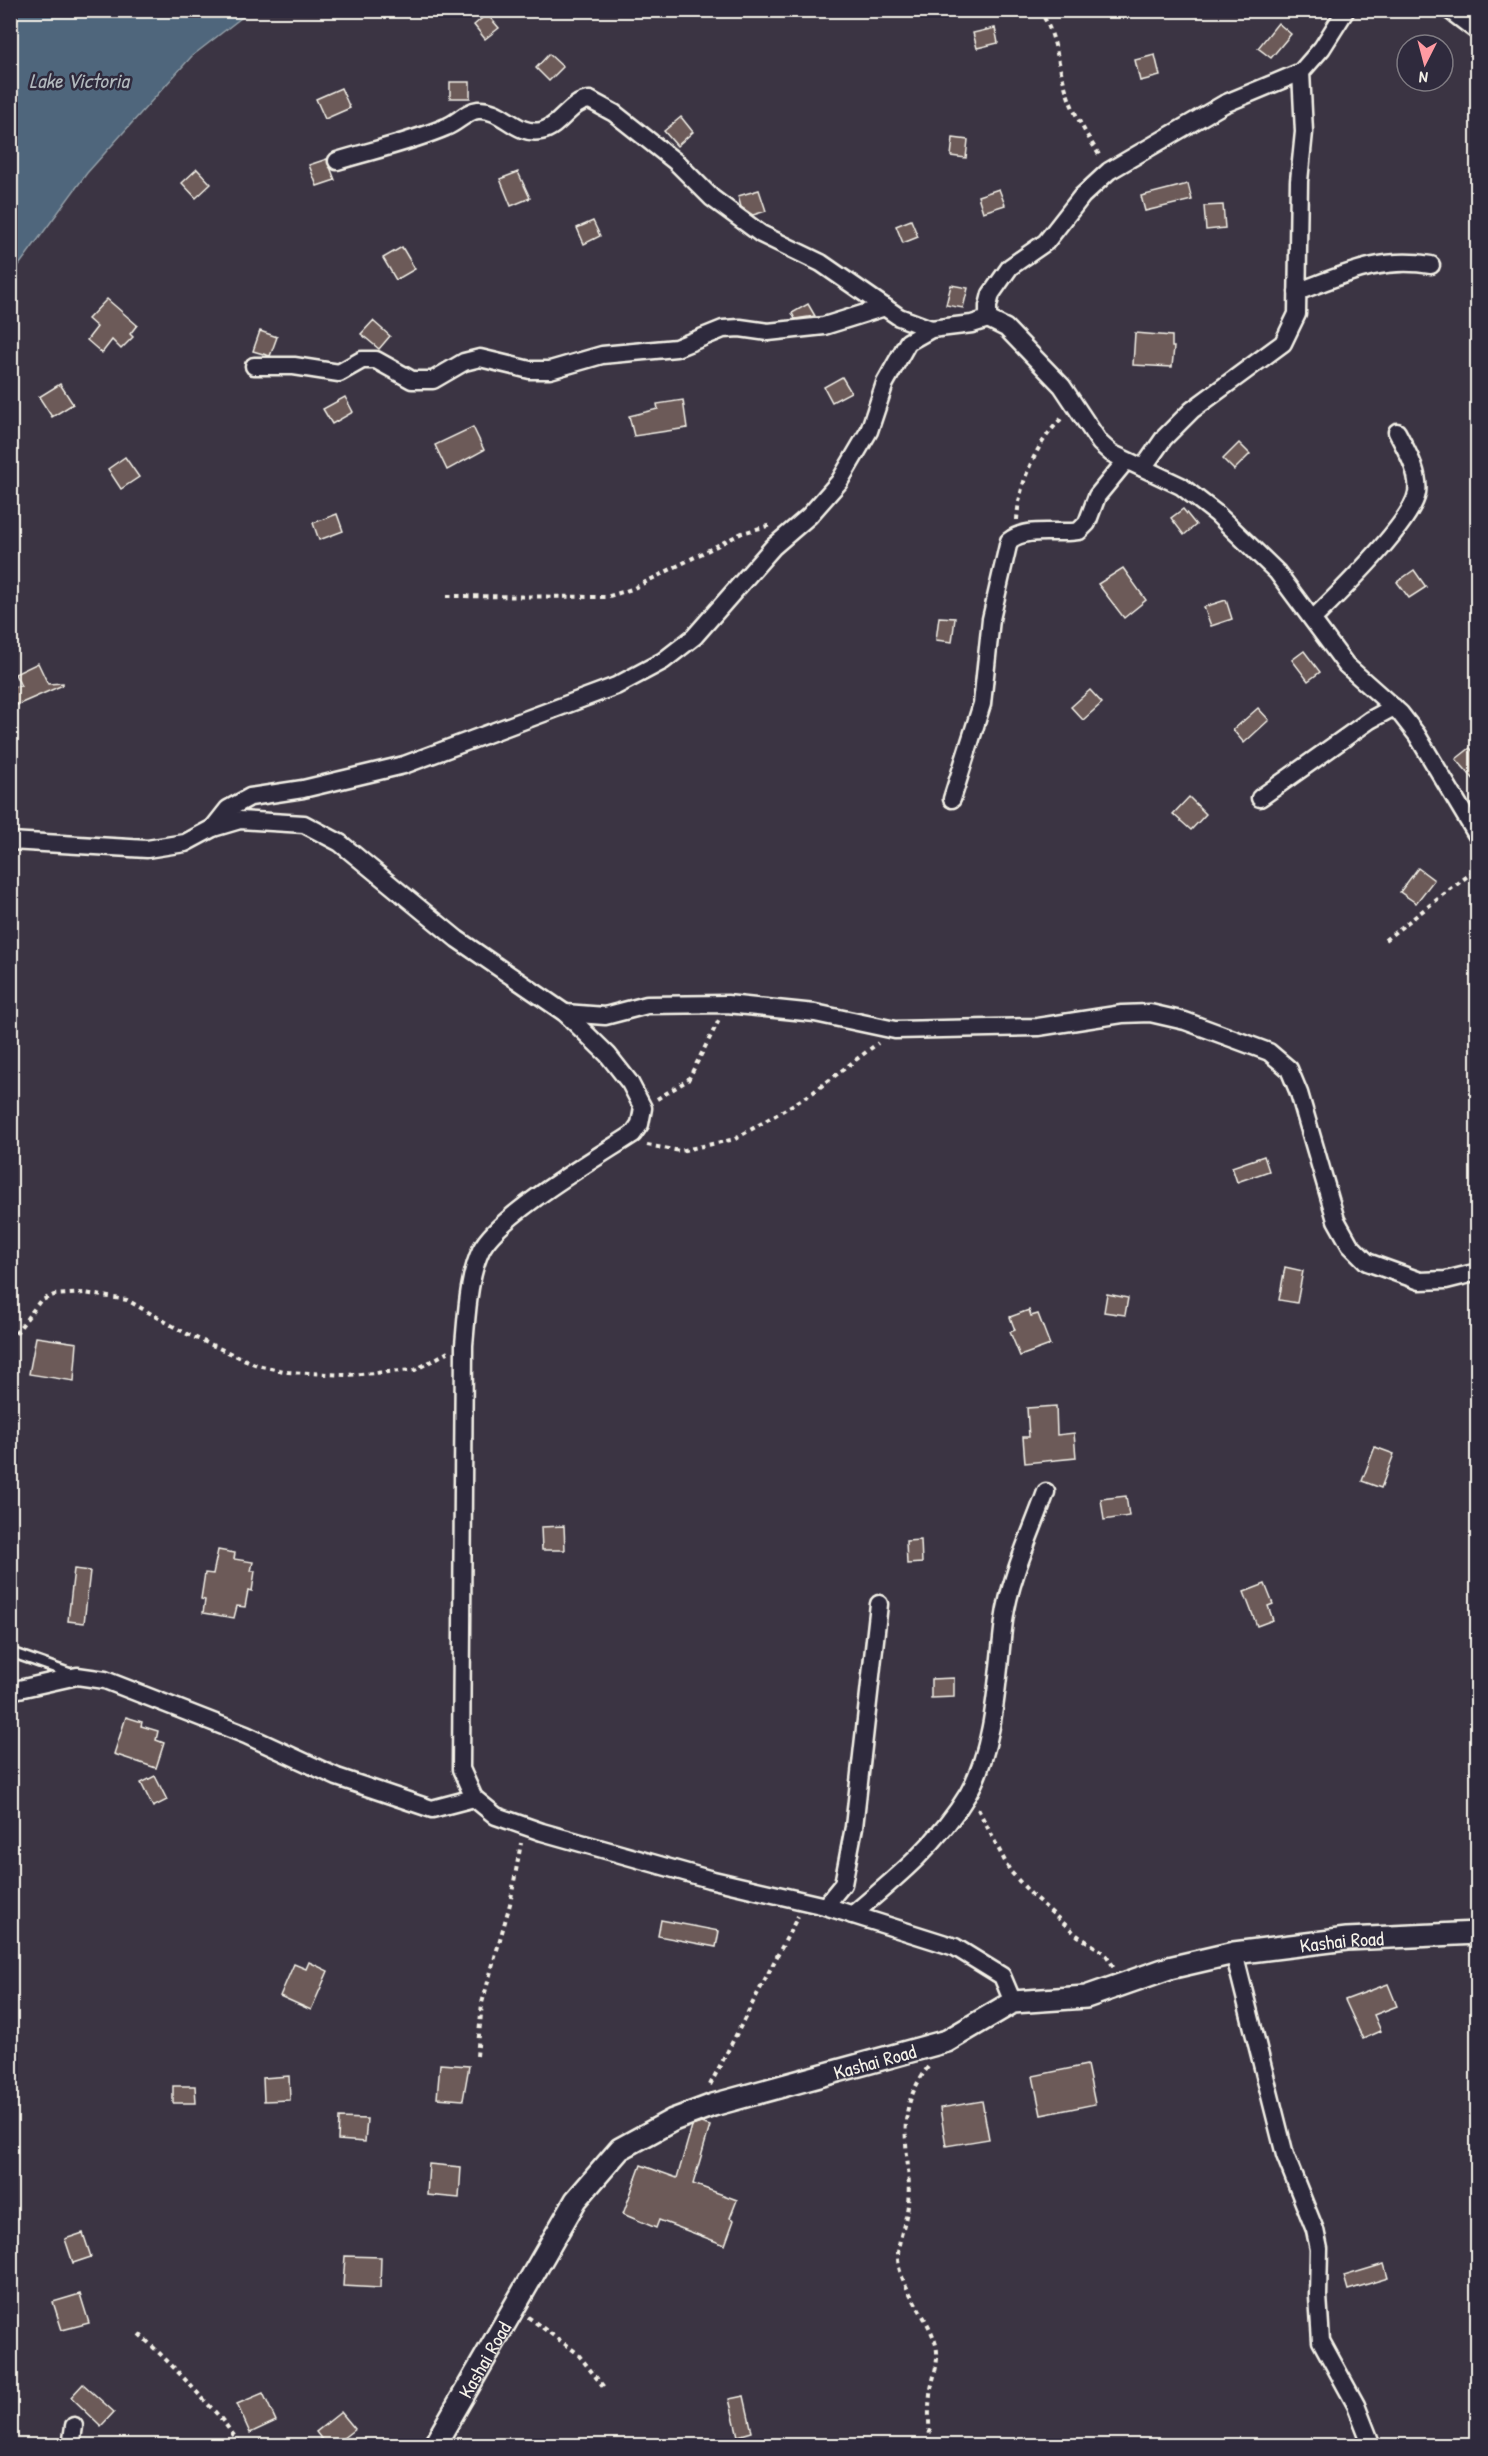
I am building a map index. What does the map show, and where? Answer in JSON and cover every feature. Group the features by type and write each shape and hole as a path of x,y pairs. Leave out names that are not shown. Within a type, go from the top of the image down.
{"street":[{"path":"988,319 991,294 1010,267 1046,242 1082,196 1109,171 1224,104 1301,72 1322,48 1346,10"},
{"path":"1449,10 1478,32"},
{"path":"1143,468 1164,438 1192,410 1283,343 1297,314 1299,181 1304,132 1301,72"},
{"path":"337,161 447,127 475,110 486,110 501,116 520,130 531,133 548,129 580,102 590,100 623,120 676,162 712,198 762,234 821,263 898,317 931,329"},
{"path":"1297,292 1386,262 1408,261 1431,265"},
{"path":"254,366 294,366 339,373 362,360 376,360 412,380 433,380 464,362 480,358 530,370 550,370 602,355 676,348 723,329 740,328 768,332 824,326 885,307"},
{"path":"213,828 228,809 250,797 303,789 404,765 616,686 663,661 694,637 773,547 809,516 839,482 869,431 895,361 908,342 931,329 972,324 988,319 1006,328 1077,405 1100,443 1125,462 1181,486 1217,514 1277,572 1314,618 1346,665 1394,707 1417,735 1478,837"},
{"path":"1314,618 1370,560 1411,508 1417,494 1417,479 1396,432"},
{"path":"952,799 982,704 996,597 1009,541 1016,535 1029,532 1079,531 1087,523 1096,496 1125,462"},
{"path":"1260,798 1370,720 1394,707"},
{"path":"10,841 147,849 185,843 213,828 240,820 304,824 340,843 457,939 565,1013 608,1055 630,1083 643,1108 640,1124 623,1140 528,1203 481,1249 471,1288 464,1342 461,1770 474,1798 496,1816 709,1880 825,1906 955,1947 1002,1976 1013,2002"},
{"path":"565,1013 605,1016 646,1005 727,1004 815,1013 871,1027 895,1030 1038,1027 1122,1014 1150,1013 1185,1021 1269,1052 1289,1070 1299,1093 1336,1220 1350,1245 1367,1262 1420,1281 1446,1280 1478,1272"},
{"path":"852,1915 913,1863 948,1823 969,1792 980,1766 990,1725 1000,1670 1004,1621 1011,1587 1046,1492"},
{"path":"825,1906 843,1884 855,1827 879,1604"},
{"path":"10,1691 76,1676 105,1680 246,1735 337,1777 432,1809 474,1798"},
{"name":"Kashai Road","path":"434,2445 576,2200 620,2150 673,2120 696,2111 947,2041 1013,2002 1086,1997 1169,1968 1234,1953 1347,1939 1478,1933"},
{"path":"1234,1953 1285,2155 1315,2230 1320,2249 1318,2296 1321,2341 1356,2405 1372,2445"},
{"path":"71,2445 74,2426"}],"lane":[{"path":"10,1652 76,1676"}],"path":[{"path":"1039,10 1049,26 1065,87 1081,127 1109,171"},
{"path":"1016,535 1018,505 1034,458 1048,432 1077,405"},
{"path":"447,596 606,597 633,589 742,533 776,524"},
{"path":"1385,940 1478,868"},
{"path":"643,1108 688,1080 727,1004"},
{"path":"623,1140 680,1151 735,1139 811,1094 895,1030"},
{"path":"10,1341 40,1301 54,1295 85,1293 127,1300 187,1334 257,1365 288,1372 347,1375 415,1370 464,1342"},
{"path":"969,1792 1010,1871 1032,1895 1078,1935 1105,1953 1124,1983"},
{"path":"477,2056 482,2003 510,1904 525,1826"},
{"path":"696,2111 805,1902"},
{"path":"931,2445 929,2412 937,2360 936,2346 929,2328 910,2296 900,2270 897,2251 908,2203 904,2127 908,2107 913,2087 947,2041"},
{"path":"513,2306 577,2353 606,2390"},
{"path":"139,2334 160,2352 220,2418 236,2440 246,2445"}],"water":[{"name":"Lake Victoria","path":"11,10 250,11 192,56 87,173 11,276"}],"building":[{"path":"487,14 499,28 485,39 474,25"},
{"path":"1278,23 1291,34 1271,58 1258,48"},
{"path":"995,28 998,43 977,48 973,33"},
{"path":"549,54 563,67 549,81 536,68"},
{"path":"1155,55 1160,76 1140,81 1135,60"},
{"path":"450,82 470,82 470,98 450,98"},
{"path":"341,88 350,108 325,119 316,99"},
{"path":"681,117 693,132 677,146 664,131"},
{"path":"953,138 968,140 966,158 951,156"},
{"path":"327,159 335,180 317,186 309,165"},
{"path":"197,169 211,184 196,198 182,183"},
{"path":"518,172 530,198 511,206 500,179"},
{"path":"1188,184 1192,200 1145,211 1141,196"},
{"path":"999,189 1005,205 983,212 978,196"},
{"path":"759,190 766,211 753,215 741,207 738,196"},
{"path":"1223,205 1225,228 1206,230 1204,206"},
{"path":"911,220 918,237 903,243 896,226"},
{"path":"593,221 600,236 584,244 577,228"},
{"path":"402,247 415,269 396,280 383,258"},
{"path":"951,285 968,288 963,308 946,305"},
{"path":"107,299 137,325 130,334 133,337 121,349 112,340 102,353 87,340 97,327 88,319"},
{"path":"808,304 815,316 795,319 792,313"},
{"path":"373,321 390,336 379,349 361,334"},
{"path":"260,331 277,337 270,356 253,351"},
{"path":"1135,333 1172,336 1172,347 1174,347 1172,367 1133,365"},
{"path":"842,377 851,392 832,402 824,387"},
{"path":"60,384 73,404 52,417 39,397"},
{"path":"345,397 353,412 332,424 323,409"},
{"path":"683,400 687,428 634,436 629,416 658,409 657,404"},
{"path":"473,427 484,450 447,470 435,445"},
{"path":"1239,443 1250,454 1234,470 1223,459"},
{"path":"125,457 139,477 121,489 108,469"},
{"path":"1183,509 1196,525 1184,535 1171,518"},
{"path":"337,514 343,531 319,540 313,523"},
{"path":"1123,568 1146,600 1124,618 1098,584"},
{"path":"1414,570 1426,587 1409,598 1397,582"},
{"path":"1226,600 1232,619 1211,626 1204,607"},
{"path":"939,617 955,618 952,642 936,640"},
{"path":"1304,651 1320,672 1308,681 1292,660"},
{"path":"38,663 48,684 63,683 63,685 10,708 10,687 21,686 15,674"},
{"path":"1090,690 1102,703 1083,720 1071,707"},
{"path":"1258,708 1269,720 1244,743 1233,730"},
{"path":"1470,748 1478,757 1478,784 1456,759"},
{"path":"1189,797 1206,814 1191,830 1173,814"},
{"path":"1418,868 1434,880 1416,903 1400,892"},
{"path":"1264,1156 1269,1171 1237,1182 1232,1167"},
{"path":"1285,1267 1303,1271 1297,1303 1279,1300"},
{"path":"1107,1294 1128,1298 1125,1315 1104,1312"},
{"path":"1029,1310 1031,1316 1038,1314 1050,1345 1020,1356 1010,1332 1015,1330 1010,1317"},
{"path":"36,1337 77,1343 74,1381 29,1374"},
{"path":"1056,1406 1057,1435 1074,1433 1076,1458 1025,1463 1023,1437 1029,1437 1027,1408"},
{"path":"1375,1447 1394,1454 1381,1488 1362,1481"},
{"path":"1126,1496 1129,1516 1104,1520 1101,1499"},
{"path":"564,1526 565,1550 542,1550 541,1527"},
{"path":"921,1540 922,1563 907,1564 906,1541"},
{"path":"218,1550 235,1553 234,1559 253,1562 251,1571 255,1571 252,1591 248,1590 245,1607 237,1606 234,1618 203,1613 205,1600 201,1599 205,1573 213,1574"},
{"path":"74,1569 90,1571 84,1623 68,1621"},
{"path":"1265,1584 1273,1604 1268,1606 1273,1620 1257,1626 1244,1592"},
{"path":"954,1678 954,1697 931,1698 931,1679"},
{"path":"126,1717 142,1722 141,1726 158,1731 156,1740 164,1743 156,1768 114,1754"},
{"path":"155,1776 167,1800 153,1807 141,1783"},
{"path":"661,1920 719,1931 716,1947 658,1936"},
{"path":"309,1962 328,1971 311,2010 280,1996 294,1964 306,1969"},
{"path":"1388,1984 1397,2006 1374,2015 1381,2031 1363,2039 1345,2000"},
{"path":"440,2064 469,2066 463,2100 437,2098"},
{"path":"1087,2065 1095,2104 1041,2115 1033,2076"},
{"path":"289,2076 290,2100 264,2101 263,2078"},
{"path":"173,2086 195,2086 196,2103 173,2103"},
{"path":"982,2101 989,2139 946,2146 940,2108"},
{"path":"339,2118 367,2119 365,2142 338,2140"},
{"path":"701,2123 710,2126 693,2184 737,2200 730,2218 734,2220 725,2245 659,2220 656,2228 623,2214 641,2165 677,2178 692,2126"},
{"path":"429,2164 461,2167 459,2198 427,2195"},
{"path":"83,2233 91,2257 73,2263 65,2239"},
{"path":"345,2256 381,2257 380,2288 343,2286"},
{"path":"1384,2264 1388,2278 1348,2290 1344,2276"},
{"path":"80,2294 89,2323 62,2330 53,2302"},
{"path":"83,2384 114,2412 101,2426 71,2397"},
{"path":"263,2393 276,2421 250,2433 237,2404"},
{"path":"744,2396 752,2432 738,2436 729,2399"},
{"path":"341,2412 355,2429 334,2445 326,2445 316,2432"}]}
